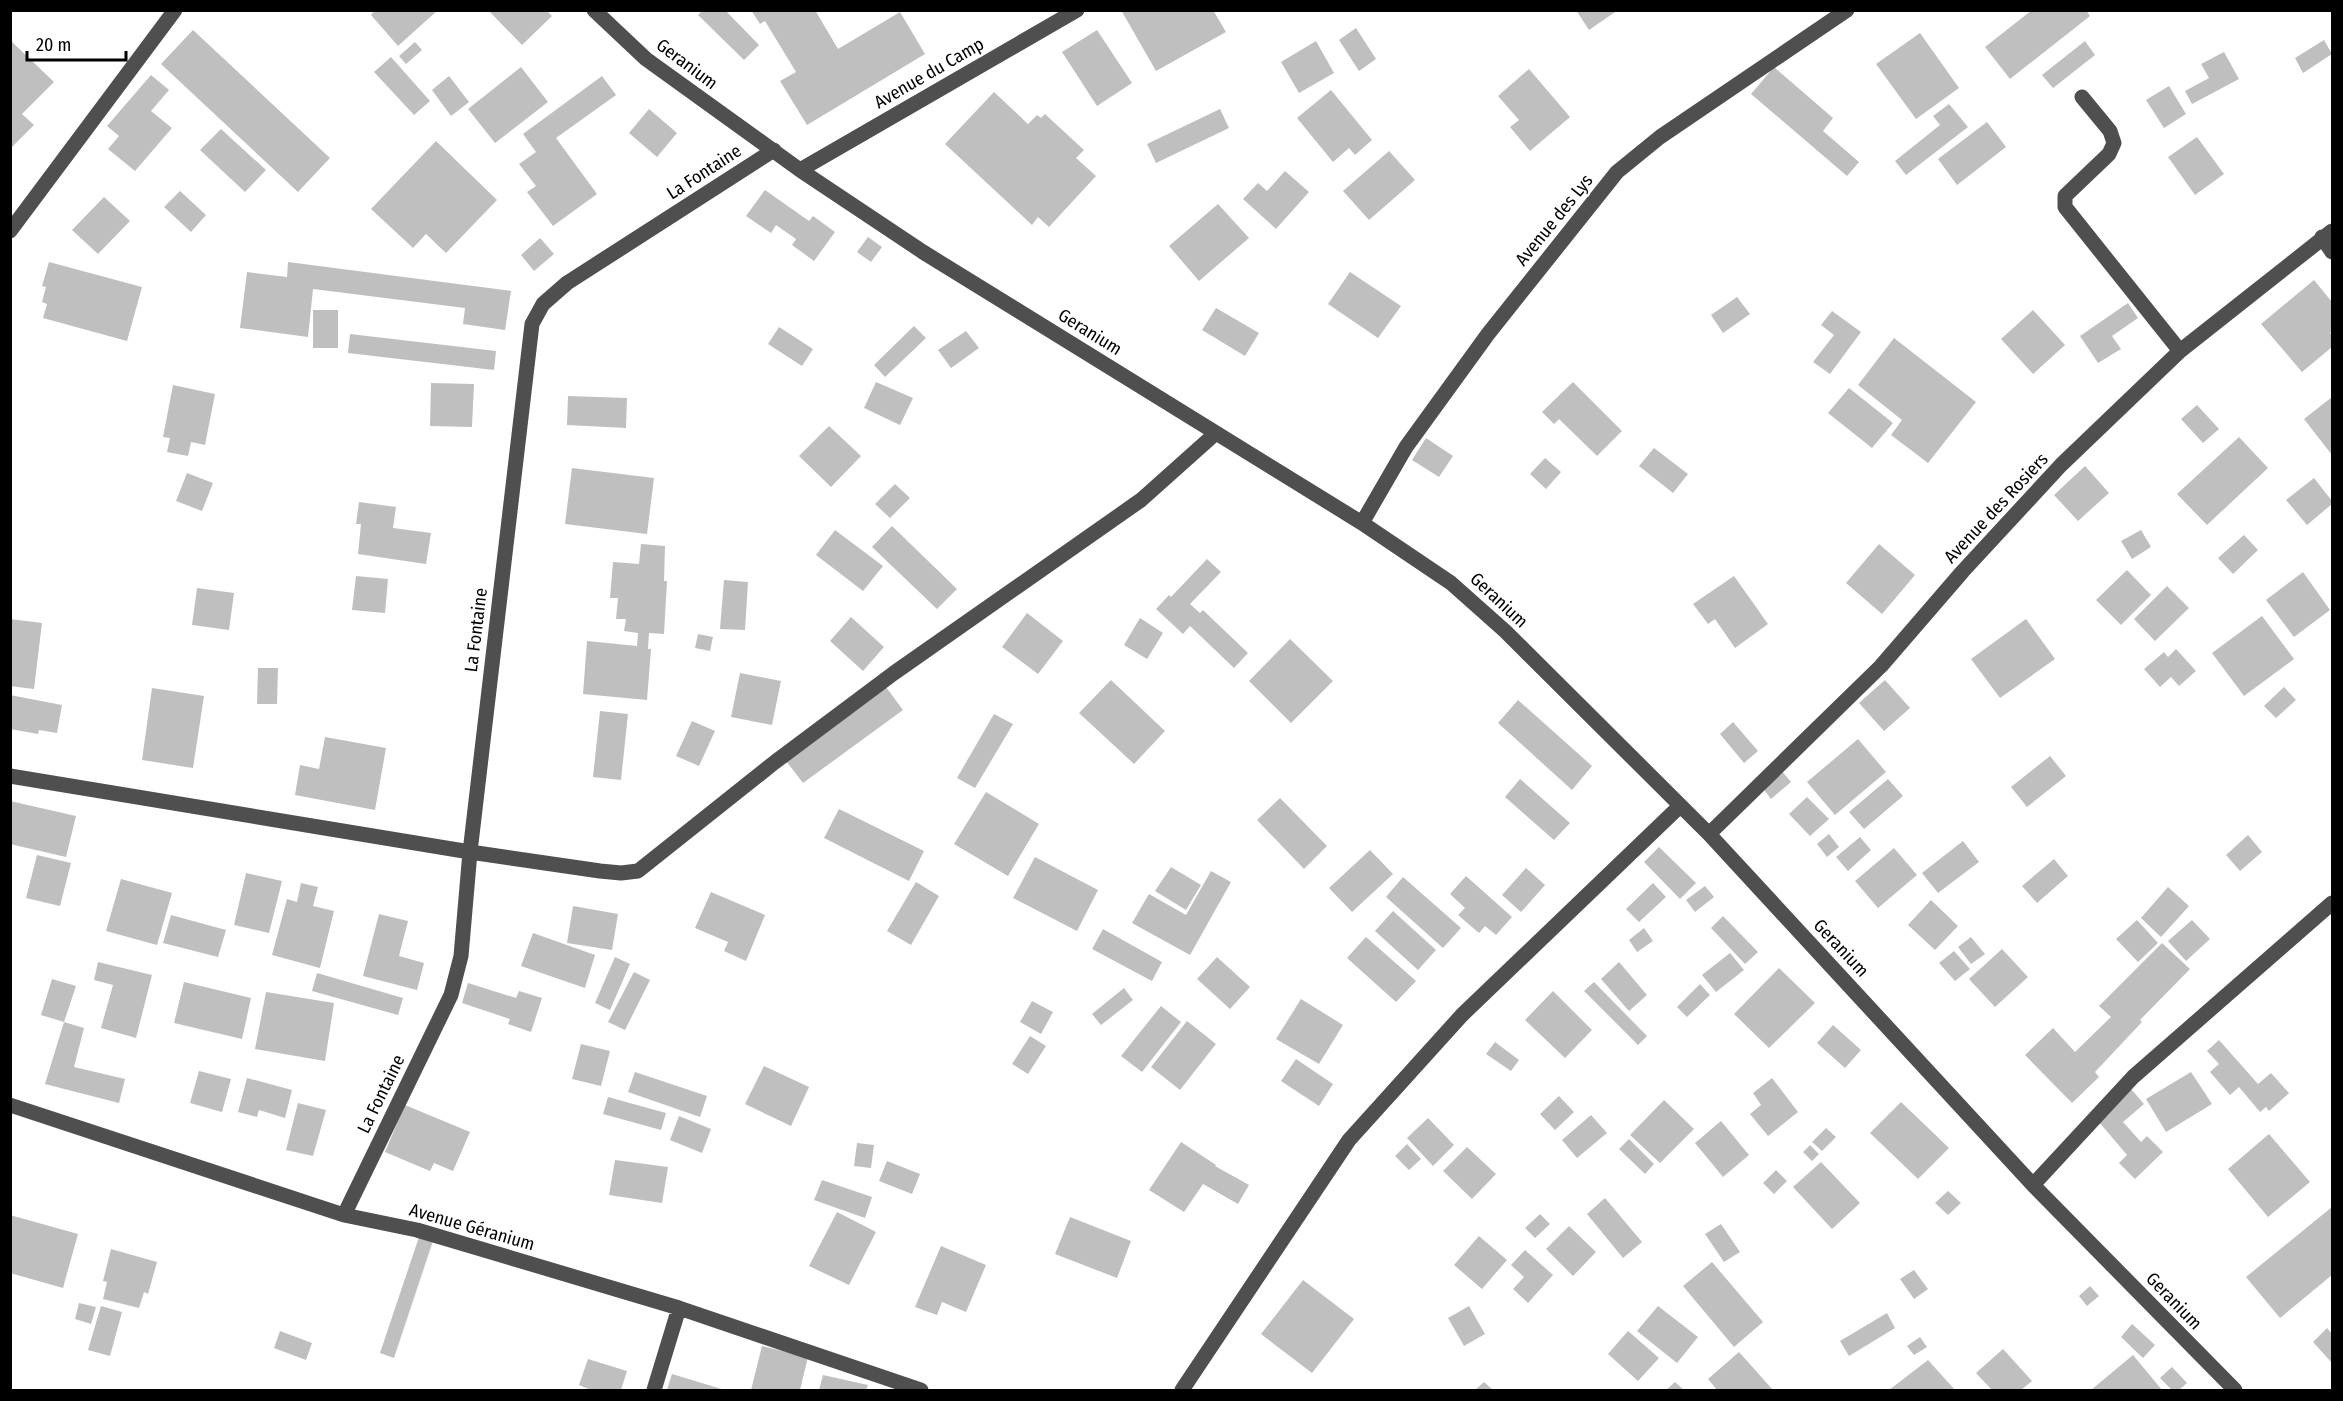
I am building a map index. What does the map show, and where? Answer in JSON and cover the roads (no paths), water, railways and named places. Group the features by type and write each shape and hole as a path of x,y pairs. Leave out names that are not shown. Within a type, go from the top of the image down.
{"street":[{"path":"10,231 175,10"},
{"name":"Geranium","path":"594,10 646,59 800,170 923,252 1362,523 1451,583 1505,631 1709,834 2033,1185 2235,1390"},
{"name":"Avenue du Camp","path":"800,170 1077,10"},
{"name":"Avenue des Lys","path":"1362,523 1406,447 1488,334 1617,172 1660,136 1847,10"},
{"path":"2082,97 2110,131 2114,142 2109,153 2065,196 2065,207 2181,351"},
{"name":"La Fontaine","path":"344,1215 452,995 461,956 470,852 531,336 537,313 551,296 567,283 774,150"},
{"path":"2327,234 2332,252"},
{"name":"Avenue des Rosiers","path":"1709,834 1881,666 1963,571 2061,465 2181,351 2327,234"},
{"path":"10,776 600,872 638,871 775,762 894,673 1141,500 1216,434"},
{"path":"1182,1390 1349,1140 1462,1015 1680,806"},
{"path":"2033,1185 2133,1077 2332,903"},
{"name":"Avenue Géranium","path":"10,1105 344,1215 417,1230 680,1308 921,1390"},
{"path":"654,1390 680,1308"}]}
